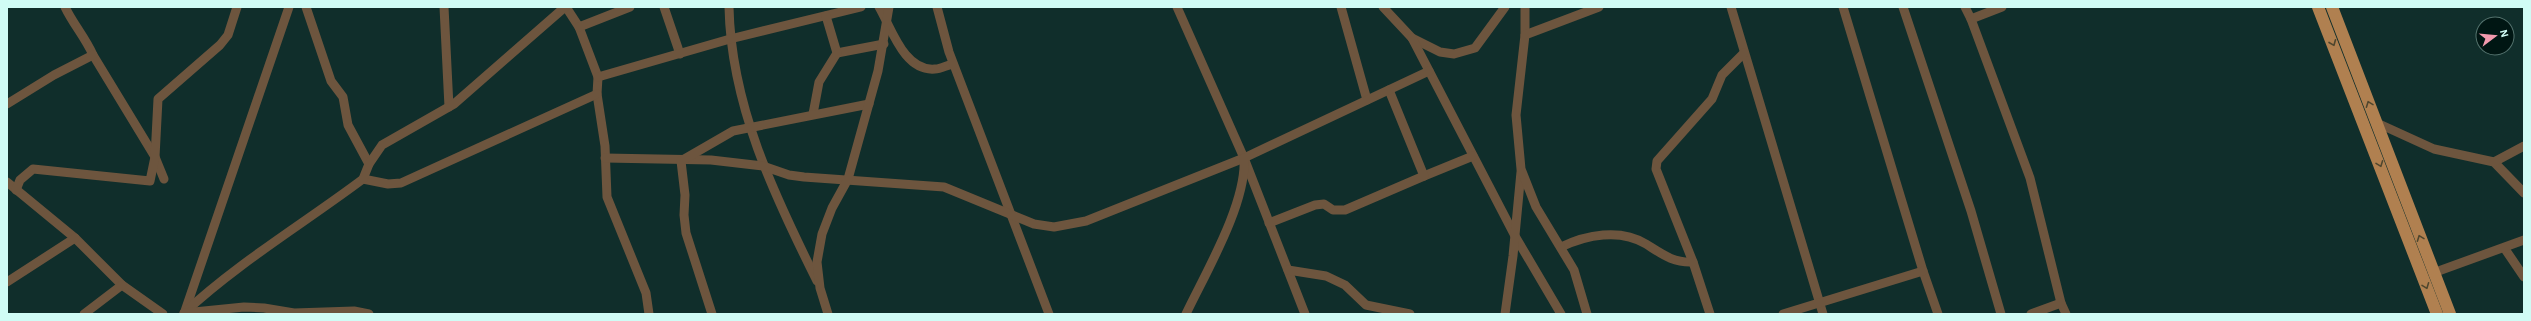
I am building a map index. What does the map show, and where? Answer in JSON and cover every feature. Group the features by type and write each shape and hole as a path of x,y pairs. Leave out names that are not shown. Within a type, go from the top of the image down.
{"main road":[{"path":"2318,7 2437,314"},
{"path":"2332,7 2450,314"}],"street":[{"path":"64,7 71,20 86,37 93,55 155,157 164,179"},
{"path":"13,191 20,180 33,169 150,180 155,157 158,99 220,45 228,35 237,7"},
{"path":"184,314 289,7"},
{"path":"306,7 331,81 343,97 348,125 369,164"},
{"path":"444,7 449,107"},
{"path":"184,314 208,291 276,240 363,179 369,164 382,145 449,107 566,7 579,28 598,78 597,94 609,206 646,293 648,314"},
{"path":"579,28 630,7"},
{"path":"664,7 680,54"},
{"path":"729,7 730,39 736,73 750,127 763,166 786,221 820,288"},
{"path":"598,78 730,39 861,7"},
{"path":"879,7 904,54 922,67 934,69 953,64"},
{"path":"826,312 820,288 817,262 822,234 832,208 848,179 884,44 889,7"},
{"path":"937,7 953,64 1049,314"},
{"path":"1178,7 1244,158 1305,314"},
{"path":"1341,7 1367,100"},
{"path":"1383,7 1412,38 1515,236 1562,314"},
{"path":"1412,38 1440,52 1454,54 1464,52 1475,48 1505,7"},
{"path":"1505,314 1515,236 1521,169 1516,115 1525,35 1525,7"},
{"path":"1525,35 1598,7"},
{"path":"1731,7 1823,314"},
{"path":"1843,7 1923,272 1938,314"},
{"path":"1903,7 1969,203 2000,314"},
{"path":"1965,7 1971,19 2030,178 2061,303 2066,314"},
{"path":"1971,19 2002,7"},
{"path":"826,16 837,53"},
{"path":"813,114 819,82 837,53 884,44"},
{"path":"1710,314 1693,262 1656,169 1657,161 1712,98 1722,75 1744,54"},
{"path":"7,104 54,75 93,55"},
{"path":"605,158 681,161 711,160 763,166 789,175 944,187 1034,224 1054,227 1086,221 1244,158 1429,71"},
{"path":"1389,90 1424,176"},
{"path":"363,179 388,184 401,183 597,94"},
{"path":"681,161 733,131 869,104"},
{"path":"2377,123 2434,149 2494,162 2524,193"},
{"path":"2494,162 2524,146"},
{"path":"1269,223 1315,205 1324,204 1333,210 1345,210 1473,156"},
{"path":"1186,314 1240,195 1245,174 1244,158"},
{"path":"681,161 685,195 684,215 686,233 712,314"},
{"path":"1521,169 1536,207 1574,270 1587,314"},
{"path":"7,182 13,191 75,238 122,285 163,314"},
{"path":"1561,248 1579,239 1614,235 1631,237 1667,258 1683,262 1693,262"},
{"path":"7,282 75,238"},
{"path":"2434,273 2505,249 2524,240"},
{"path":"2505,249 2524,277"},
{"path":"1288,270 1326,276 1346,284 1366,305 1410,314"},
{"path":"1783,314 1923,272"},
{"path":"84,314 122,285"},
{"path":"2031,314 2061,303"},
{"path":"184,314 244,307 264,308 294,313 354,311 369,314"}]}
